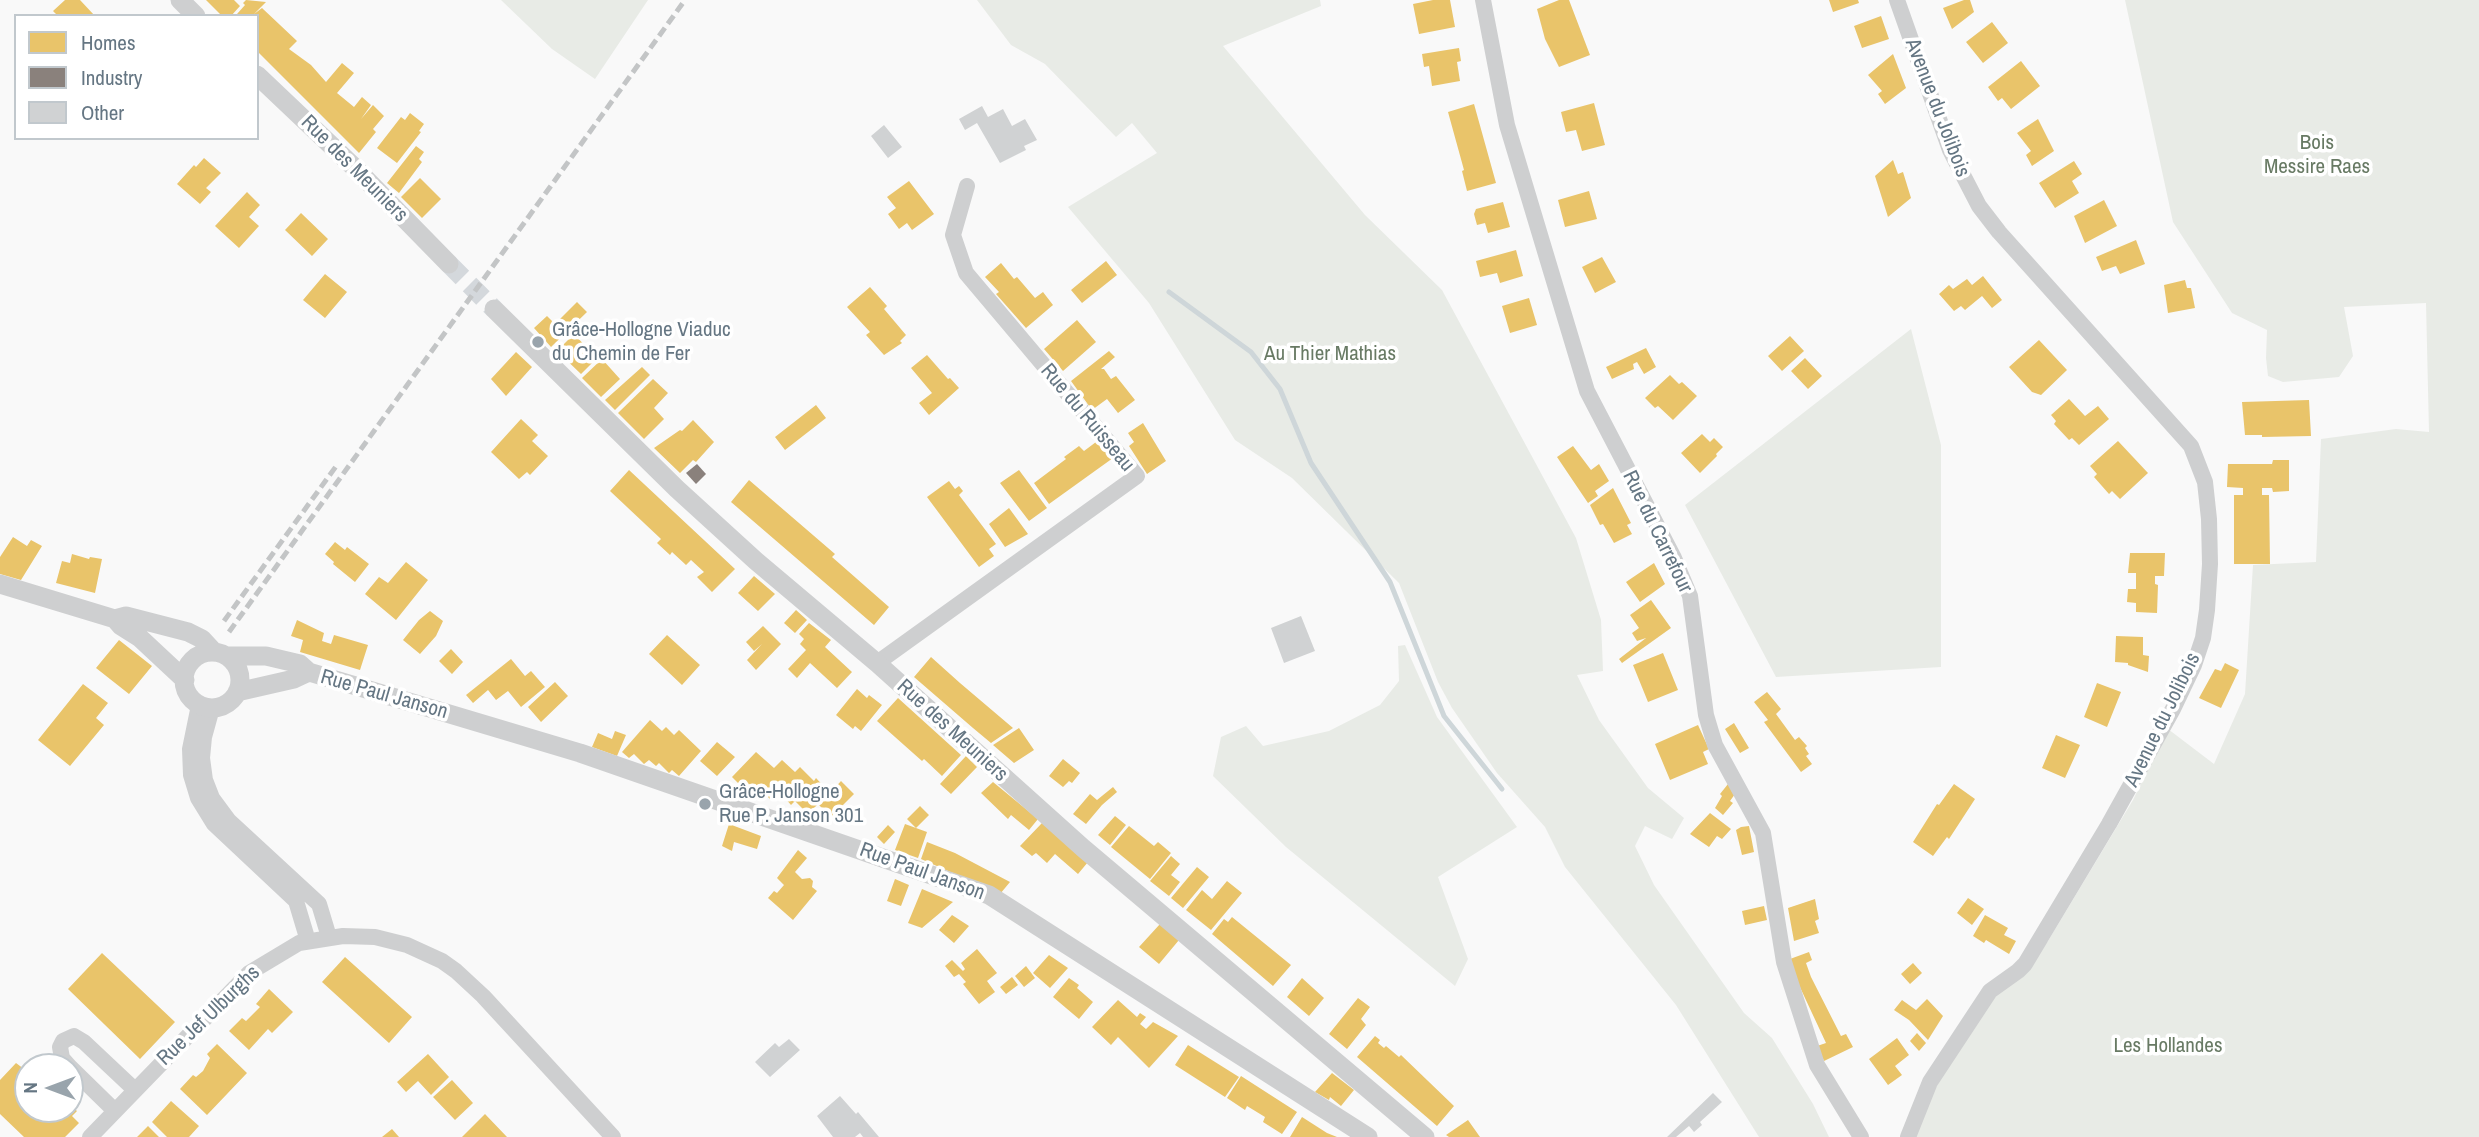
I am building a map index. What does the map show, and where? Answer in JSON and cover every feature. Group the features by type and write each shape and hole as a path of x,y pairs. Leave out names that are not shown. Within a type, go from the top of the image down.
{"street":[{"path":"180,0 194,14"},
{"name":"Rue du Carrefour","path":"1483,0 1507,125 1587,391 1674,558 1690,596 1706,715 1715,745 1763,833 1784,962 1817,1065 1861,1137"},
{"name":"Avenue du Jolibois","path":"1897,0 1950,150 1979,206 2012,247 2191,446 2202,469 2206,490 2210,564 2203,638 2194,665 2173,709 2109,824 2025,964 1990,991 1930,1082 1908,1137"},
{"name":"Rue des Meuniers","path":"259,77 355,168 449,264"},
{"name":"Rue du Ruisseau","path":"877,663 1137,476 966,273 953,235 967,186"},
{"name":"Rue des Meuniers","path":"494,309 677,489 756,561 877,663 1083,848 1425,1137"},
{"path":"0,584 115,619 126,616 188,632 202,639 238,672 240,682 237,692 230,702 206,706 189,695 185,680 140,638 115,619"},
{"path":"185,680 191,662 197,656 220,654"},
{"name":"Rue Paul Janson","path":"220,654 273,657 300,664 309,673 580,753 989,895 1368,1137"},
{"name":"Rue Paul Janson","path":"237,692 309,673"},
{"path":"206,706 202,758 205,780 212,798 229,821 319,904 329,937"},
{"path":"206,706 190,749 191,775 198,798 214,824 296,901 308,941"},
{"name":"Rue Jef Ulburghs","path":"90,1137 248,973 290,947 308,941 359,936 392,940 423,951 449,966 483,996 613,1137"},
{"path":"61,1053 63,1041 74,1036 84,1042 135,1090"},
{"path":"84,1081 115,1111"}],"green space":[{"path":"501,0 648,0 595,79 552,49"},
{"name":"Au Thier Mathias","path":"977,0 1320,0 1321,6 1223,46 1365,215 1442,290 1576,538 1601,620 1603,671 1577,675 1599,720 1648,788 1684,818 1672,839 1645,826 1635,846 1654,885 1744,1013 1772,1038 1813,1104 1829,1137 1759,1137 1676,1005 1565,867 1545,827 1497,773 1452,708 1438,682 1399,583 1292,478 1235,440 1149,303 1068,207 1157,153 1132,123 1116,137 1045,64 1011,45"},
{"path":"2125,0 2479,0 2479,1137 1915,1137 1925,1107 1983,1010 2048,941 2133,800 2168,729 2214,764 2245,694 2253,565 2316,562 2321,439 2396,429 2429,432 2426,303 2344,307 2353,356 2339,377 2283,382 2268,376 2267,330 2232,313 2173,222"},
{"path":"1911,329 1941,445 1941,667 1776,677 1685,505"},
{"path":"1405,645 1437,717 1517,827 1438,877 1468,959 1455,986 1286,847 1213,776 1221,737 1246,726 1263,746 1329,731 1380,705 1399,681 1398,646"}],"building: Homes":[{"path":"65,0 80,0 93,14 56,14 53,11"},
{"path":"206,0 234,0 240,6 233,14 220,14"},
{"path":"246,0 266,2 254,14 237,14 245,5 243,3"},
{"path":"1450,0 1455,27 1419,34 1413,4"},
{"path":"1559,0 1569,0 1590,55 1559,67 1545,39 1537,9"},
{"path":"1829,0 1858,0 1859,3 1833,12"},
{"path":"1970,0 1974,12 1952,29 1943,8"},
{"path":"262,8 297,41 289,49 311,65 326,82 342,63 354,73 337,93 354,107 362,97 371,105 361,119 373,105 384,116 373,129 376,132 359,153 259,53 259,14 254,14"},
{"path":"1881,16 1889,39 1862,48 1854,26"},
{"path":"1992,22 2008,43 1983,63 1966,42"},
{"path":"1459,48 1461,61 1457,62 1460,81 1432,86 1429,66 1424,67 1422,54"},
{"path":"1893,54 1906,88 1885,104 1878,94 1882,91 1868,75"},
{"path":"2021,61 2040,86 2011,109 2002,98 1998,101 1988,87"},
{"path":"1594,103 1605,145 1582,151 1576,130 1566,132 1561,112"},
{"path":"1474,104 1496,183 1467,191 1448,112"},
{"path":"410,113 424,124 397,163 377,148 401,117 405,120"},
{"path":"2038,119 2054,151 2032,166 2026,155 2031,151 2017,133"},
{"path":"416,146 424,152 419,159 422,162 399,193 387,183"},
{"path":"204,158 221,173 206,188 211,192 200,204 177,184"},
{"path":"1893,160 1898,174 1903,172 1911,198 1888,217 1875,176"},
{"path":"2074,161 2082,174 2072,181 2079,193 2055,208 2039,183"},
{"path":"420,178 441,199 422,218 401,197"},
{"path":"909,181 934,214 912,230 907,223 899,229 888,214 896,208 887,197"},
{"path":"1589,191 1597,219 1565,227 1558,200"},
{"path":"247,192 260,205 249,217 259,226 239,248 215,226"},
{"path":"2104,200 2117,226 2085,243 2074,216"},
{"path":"1503,202 1510,227 1488,233 1485,223 1477,225 1474,214 1476,209"},
{"path":"301,213 328,239 312,256 285,230"},
{"path":"2136,240 2145,264 2120,274 2116,266 2102,271 2096,257"},
{"path":"1516,250 1523,276 1500,283 1497,273 1480,277 1476,261"},
{"path":"1602,257 1616,282 1595,293 1582,267"},
{"path":"1106,261 1117,275 1082,303 1071,290"},
{"path":"1001,263 1035,298 1043,292 1053,305 1026,328 985,277"},
{"path":"325,274 347,292 325,318 303,300"},
{"path":"1983,276 2002,300 1992,308 1982,296 1965,310 1961,306 1954,311 1939,294 1949,285 1953,289 1967,279 1972,285"},
{"path":"2185,280 2187,288 2191,288 2195,308 2168,313 2164,285"},
{"path":"870,287 887,306 884,309 906,335 900,341 902,343 884,355 866,335 870,332 847,307"},
{"path":"1529,298 1537,325 1510,333 1502,306"},
{"path":"577,302 587,312 551,347 534,328 547,316 555,324"},
{"path":"1077,320 1096,342 1063,371 1044,349"},
{"path":"574,334 591,352 588,355 594,361 581,374 557,351"},
{"path":"1790,336 1804,351 1782,371 1768,356"},
{"path":"2039,340 2067,370 2041,395 2032,392 2009,367"},
{"path":"1646,348 1656,367 1644,374 1637,362 1633,364 1634,369 1612,379 1606,367"},
{"path":"1109,351 1115,357 1101,369 1104,369 1111,379 1116,376 1135,400 1118,413 1107,399 1092,410 1071,381"},
{"path":"516,352 532,367 506,396 491,379"},
{"path":"927,355 959,388 929,415 919,403 932,393 911,368"},
{"path":"1805,358 1822,376 1808,389 1791,371"},
{"path":"602,359 620,379 601,397 582,378"},
{"path":"642,367 650,375 615,410 605,400"},
{"path":"1670,375 1697,396 1673,420 1645,398"},
{"path":"653,379 668,393 654,408 664,419 644,439 618,413"},
{"path":"2069,399 2085,416 2098,406 2109,419 2079,445 2072,438 2069,440 2054,424 2056,421 2051,415"},
{"path":"2309,400 2311,436 2245,435 2242,402"},
{"path":"816,405 826,418 785,450 775,437"},
{"path":"521,419 538,435 532,441 548,456 530,475 527,472 519,479 491,452"},
{"path":"693,420 714,442 696,462 693,460 680,473 654,448 682,431"},
{"path":"1143,423 1166,461 1147,474 1129,446 1134,442 1128,433"},
{"path":"1702,434 1710,442 1714,438 1723,447 1700,473 1681,453"},
{"path":"1100,439 1113,458 1049,504 1034,483 1079,446 1084,451"},
{"path":"2118,441 2148,473 2120,499 2112,491 2109,494 2094,477 2097,474 2090,466"},
{"path":"1573,446 1591,470 1599,464 1609,481 1595,491 1598,496 1588,503 1557,457"},
{"path":"2273,460 2289,460 2289,491 2273,492 2272,488 2262,488 2262,495 2269,495 2270,564 2234,564 2234,495 2243,495 2243,488 2227,487 2228,464 2272,464"},
{"path":"629,470 735,569 712,592 697,577 704,572 691,560 686,565 672,552 670,555 657,543 661,539 610,491"},
{"path":"1019,470 1047,508 1029,521 1000,483"},
{"path":"749,480 835,554 832,557 889,607 874,625 731,502"},
{"path":"949,481 955,489 959,486 963,491 959,495 996,544 989,549 994,556 979,567 927,497"},
{"path":"1613,488 1631,523 1627,525 1632,534 1614,543 1603,524 1600,525 1590,505"},
{"path":"1009,508 1028,534 1005,547 989,524"},
{"path":"13,537 27,546 31,540 42,546 21,580 0,574 0,557"},
{"path":"335,542 345,550 347,547 369,564 355,582 325,554"},
{"path":"2130,553 2165,553 2164,576 2155,576 2155,584 2158,585 2157,613 2136,612 2136,603 2127,602 2128,589 2136,589 2136,573 2128,573"},
{"path":"72,554 89,559 102,559 95,593 56,583 62,561 70,563"},
{"path":"406,562 428,580 396,620 365,594 379,577 388,583"},
{"path":"1654,563 1665,584 1640,602 1626,582"},
{"path":"754,576 775,594 758,611 738,593"},
{"path":"1651,600 1671,628 1622,663 1619,659 1646,638 1637,641 1632,633 1639,628 1630,615"},
{"path":"796,610 807,620 795,633 784,623"},
{"path":"430,611 443,621 436,636 420,654 403,640"},
{"path":"297,620 324,633 322,641 331,644 334,635 368,645 360,670 300,652 303,640 291,636"},
{"path":"809,623 831,640 825,647 852,672 837,688 810,663 797,678 788,669 806,650 800,644 804,639 799,634"},
{"path":"763,626 781,644 756,670 747,660 762,644 754,651 746,642"},
{"path":"667,635 700,665 682,685 649,654"},
{"path":"2116,636 2143,637 2143,655 2149,656 2148,672 2128,663 2115,662"},
{"path":"119,640 152,666 129,694 96,668"},
{"path":"451,649 463,662 452,674 439,661"},
{"path":"1663,653 1678,690 1648,702 1633,665"},
{"path":"931,657 1013,728 991,743 914,677"},
{"path":"511,659 525,676 531,671 545,687 521,707 508,691 496,700 488,690 473,703 466,695"},
{"path":"2225,663 2239,670 2221,708 2199,698 2215,669 2221,671"},
{"path":"555,682 568,696 541,722 528,707"},
{"path":"2097,683 2121,692 2107,727 2084,717"},
{"path":"83,684 108,703 96,718 104,725 70,766 38,740"},
{"path":"857,689 867,698 869,695 882,705 861,731 855,726 853,729 836,715"},
{"path":"1767,692 1781,709 1776,714 1795,740 1799,737 1807,746 1805,748 1809,754 1806,756 1812,764 1801,772 1764,722 1768,720 1754,702"},
{"path":"898,698 961,755 942,776 877,721"},
{"path":"650,720 662,731 666,727 674,735 679,730 701,751 679,776 672,770 669,773 659,763 656,766 649,760 644,764 634,754 629,758 622,752"},
{"path":"1734,723 1749,748 1740,753 1725,729"},
{"path":"1698,725 1709,749 1703,752 1708,764 1670,780 1655,744"},
{"path":"1019,728 1034,750 1014,763 993,745"},
{"path":"615,731 626,735 617,756 592,747 598,733 612,739"},
{"path":"2056,735 2080,745 2065,778 2042,768"},
{"path":"717,742 735,757 717,776 700,761"},
{"path":"756,752 774,768 782,760 795,772 800,767 814,781 816,778 830,793 841,781 854,794 831,817 818,804 808,814 795,801 791,805 778,790 770,799 757,786 749,794 732,777"},
{"path":"966,756 977,767 951,794 940,784"},
{"path":"1063,759 1080,773 1072,783 1069,781 1063,787 1049,776"},
{"path":"993,782 1038,819 1029,830 1011,815 1008,819 981,793"},
{"path":"1728,784 1735,794 1730,801 1733,803 1723,815 1715,808 1722,796 1720,794"},
{"path":"1954,784 1975,799 1949,839 1947,837 1933,856 1913,842 1937,804 1939,805"},
{"path":"1113,787 1117,792 1086,824 1073,814 1090,794 1097,800"},
{"path":"920,806 929,815 916,828 907,819"},
{"path":"1710,813 1731,829 1722,839 1717,836 1709,847 1690,834"},
{"path":"1115,816 1126,825 1110,845 1098,835"},
{"path":"1042,823 1088,862 1078,874 1055,854 1047,863 1036,853 1032,856 1020,846"},
{"path":"729,824 761,836 757,849 734,842 732,851 722,846"},
{"path":"905,824 927,832 918,858 895,850"},
{"path":"888,825 895,832 884,844 877,837"},
{"path":"1129,826 1154,846 1158,842 1171,853 1150,879 1111,847"},
{"path":"1749,826 1754,852 1742,855 1736,830"},
{"path":"927,842 955,853 1010,882 1000,894 921,859"},
{"path":"798,850 807,858 795,872 802,879 810,878 813,881 812,887 817,891 793,920 768,898 784,885 777,878"},
{"path":"1171,856 1180,864 1171,875 1180,882 1169,896 1150,881"},
{"path":"1197,867 1209,877 1183,908 1171,898"},
{"path":"895,879 909,885 901,906 887,901"},
{"path":"1227,881 1242,893 1211,930 1186,910 1202,890 1212,899"},
{"path":"922,889 953,902 922,928 908,923"},
{"path":"1968,898 1984,909 1972,925 1957,913"},
{"path":"1815,899 1819,919 1815,921 1819,933 1794,941 1788,908"},
{"path":"1764,906 1767,920 1745,925 1742,911"},
{"path":"952,915 969,926 954,943 939,930"},
{"path":"1985,915 2008,928 2004,935 2016,941 2009,954 1986,940 1984,943 1973,936"},
{"path":"1232,917 1291,965 1273,986 1212,934 1224,919 1228,922"},
{"path":"1160,924 1179,940 1159,964 1139,947"},
{"path":"977,949 997,973 987,981 995,992 979,1004 963,984 966,982 959,974 954,977 945,966 952,960 963,971 965,969 961,963"},
{"path":"1809,952 1812,960 1806,963 1811,977 1841,1036 1846,1034 1853,1047 1824,1061 1817,1046 1826,1043 1798,983 1790,959"},
{"path":"102,953 175,1022 140,1059 68,989"},
{"path":"1049,955 1068,968 1050,988 1033,973"},
{"path":"345,957 412,1017 389,1043 322,982"},
{"path":"1913,963 1922,973 1910,984 1901,974"},
{"path":"1026,966 1035,978 1024,987 1015,976"},
{"path":"1012,977 1018,985 1006,994 1000,987"},
{"path":"1069,978 1079,985 1077,988 1093,1002 1079,1019 1053,997"},
{"path":"1302,978 1324,998 1309,1016 1287,997"},
{"path":"269,989 293,1012 272,1033 268,1029 249,1050 229,1031 242,1018 246,1021 260,1007 256,1004"},
{"path":"1358,998 1370,1007 1361,1019 1366,1025 1347,1049 1329,1034"},
{"path":"1927,999 1943,1016 1928,1040 1909,1020 1894,1010 1902,1000 1916,1010"},
{"path":"1118,1000 1137,1017 1140,1013 1146,1017 1140,1024 1146,1029 1153,1022 1178,1036 1149,1068 1118,1037 1111,1045 1092,1027"},
{"path":"1917,1033 1926,1043 1919,1051 1910,1041"},
{"path":"1375,1036 1380,1040 1378,1043 1399,1057 1401,1055 1454,1106 1437,1126 1357,1057"},
{"path":"1897,1038 1909,1055 1895,1066 1902,1075 1888,1085 1869,1059"},
{"path":"217,1044 247,1073 207,1115 180,1089 193,1075 196,1077 203,1071 210,1058 207,1054"},
{"path":"1188,1045 1239,1077 1225,1097 1175,1065"},
{"path":"428,1054 449,1077 431,1095 418,1081 406,1092 397,1082"},
{"path":"14,1065 14,1123 79,1123 65,1137 24,1137 0,1114 0,1080"},
{"path":"1332,1073 1354,1090 1341,1106 1330,1097 1329,1100 1315,1092"},
{"path":"1241,1076 1297,1112 1282,1134 1263,1122 1265,1117 1247,1106 1245,1110 1227,1098"},
{"path":"452,1080 473,1103 455,1120 433,1097"},
{"path":"171,1101 199,1126 189,1137 167,1137 152,1122"},
{"path":"485,1114 507,1137 462,1137"},
{"path":"1302,1117 1327,1133 1337,1137 1290,1137"},
{"path":"1468,1120 1480,1137 1446,1135"},
{"path":"148,1126 159,1137 137,1137"},
{"path":"392,1129 399,1137 382,1137"}],"building: Industry":[{"path":"697,464 706,474 696,484 686,473"}],"building: Other":[{"path":"982,106 988,117 1003,109 1012,126 1025,119 1037,140 1024,146 1026,150 1000,163 977,123 965,130 959,119"},
{"path":"884,125 902,147 888,158 871,136"},
{"path":"1301,616 1315,651 1284,663 1271,628"},
{"path":"789,1039 800,1050 770,1077 755,1062 775,1043 779,1047"},
{"path":"1713,1093 1722,1102 1700,1122 1702,1125 1694,1132 1689,1126 1676,1137 1667,1137"},
{"path":"840,1096 879,1137 863,1137 860,1133 855,1137 833,1137 817,1116"}],"waterway":[{"path":"1169,292 1251,352 1280,389 1311,463 1390,582 1444,716 1502,789"}],"tunnel":[{"path":"449,264 494,309"}],"railway":[{"path":"229,632 685,0"},
{"path":"224,621 337,465"}],"place":[{"name":"Grâce-Hollogne Viaduc du Chemin de Fer","path":"538,342"},
{"name":"Grâce-Hollogne Rue P. Janson 301","path":"705,804"}],"park label":[{"name":"Bois Messire Raes","path":"2317,155"},
{"name":"Les Hollandes","path":"2168,1046"}]}
